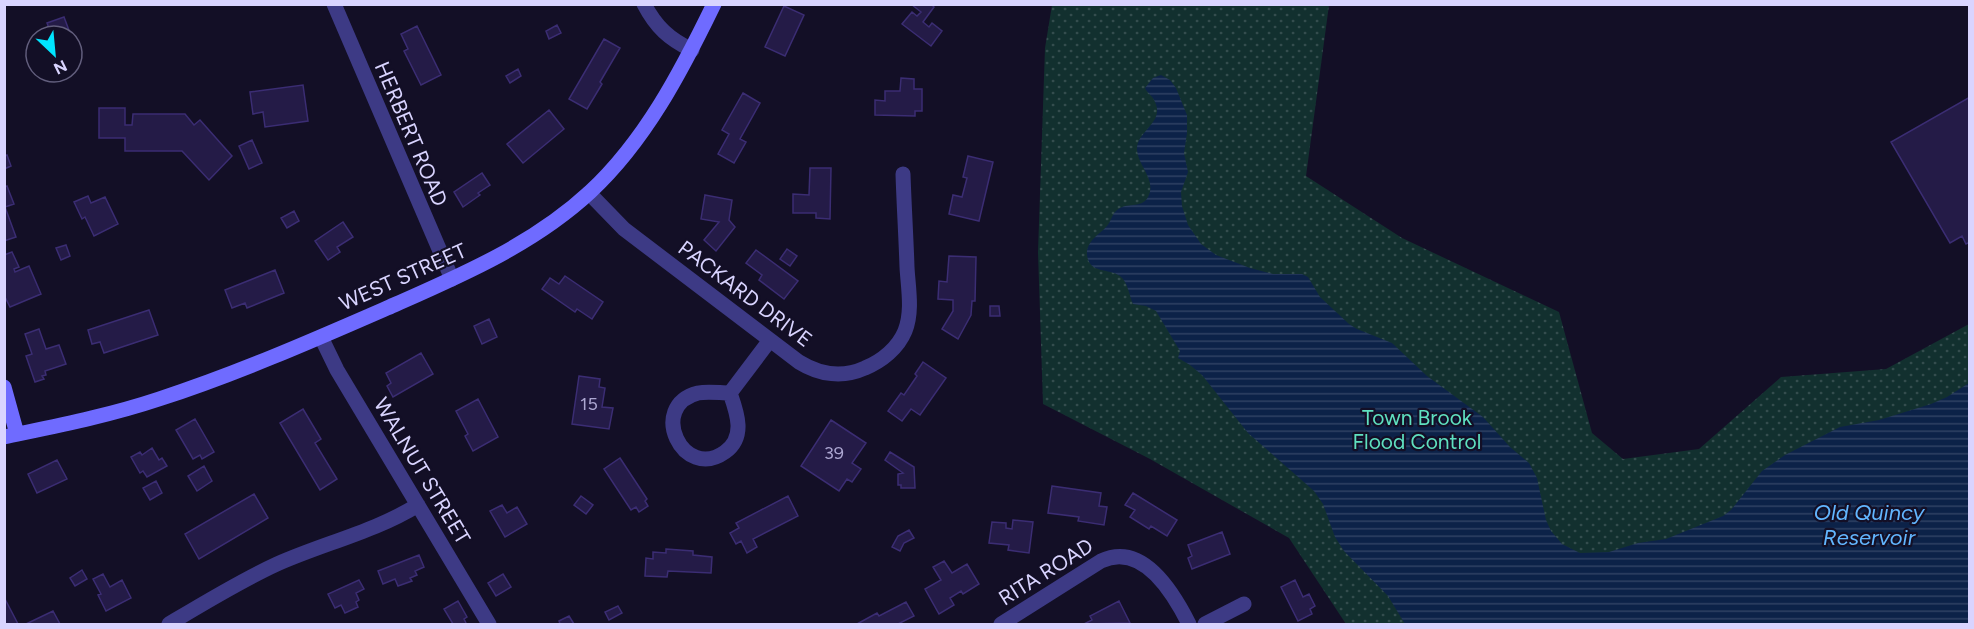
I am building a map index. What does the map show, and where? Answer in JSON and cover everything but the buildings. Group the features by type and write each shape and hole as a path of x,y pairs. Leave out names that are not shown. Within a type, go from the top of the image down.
{"street":[{"name":"HERBERT ROAD","path":"334,4 452,279"},
{"path":"644,4 659,28 692,50"},
{"name":"WEST STREET","path":"11,435 104,415 157,400 239,371 452,279 528,237 589,193 618,161 665,98 714,4"},
{"name":"PACKARD DRIVE","path":"589,193 624,229 807,367 834,374 853,373 878,361 893,349 905,332 909,312 903,174"},
{"name":"WALNUT STREET","path":"321,337 337,370 489,624"},
{"path":"730,393 770,340"},
{"path":"4,387 11,435"},
{"path":"697,393 730,393 739,427 732,445 723,453 712,458 700,458 688,453 680,446 674,433 674,415 680,405 685,399 697,393"},
{"path":"169,624 238,583 277,564 375,527 418,505"},
{"name":"RITA ROAD","path":"1001,624 1101,561 1116,556 1132,559 1156,574 1168,588 1189,624"},
{"path":"1205,624 1244,604"}],"green space":[{"name":"Town Brook Flood Control","path":"1052,5 1329,5 1306,176 1402,238 1559,312 1592,433 1623,459 1699,449 1781,377 1886,369 1969,324 1969,624 1346,624 1289,538 1150,459 1043,404 1038,252 1045,48"}],"water":[{"name":"Old Quincy Reservoir","path":"1161,75 1170,80 1176,88 1187,115 1184,153 1188,172 1181,192 1182,206 1188,225 1201,244 1216,255 1250,268 1273,274 1302,274 1308,277 1320,297 1349,324 1392,343 1427,376 1483,417 1510,447 1529,463 1537,478 1546,520 1551,531 1562,544 1580,553 1609,552 1638,543 1666,539 1723,516 1731,510 1762,471 1785,455 1840,427 1879,420 1931,404 1969,383 1969,624 1405,624 1388,596 1344,551 1335,537 1323,504 1314,491 1248,433 1202,375 1178,358 1180,351 1156,311 1146,306 1133,304 1127,285 1120,276 1095,268 1089,261 1087,250 1089,246 1107,226 1115,212 1120,208 1142,203 1148,197 1149,179 1137,150 1141,137 1156,116 1157,109 1153,98 1145,88 1153,78"}]}
